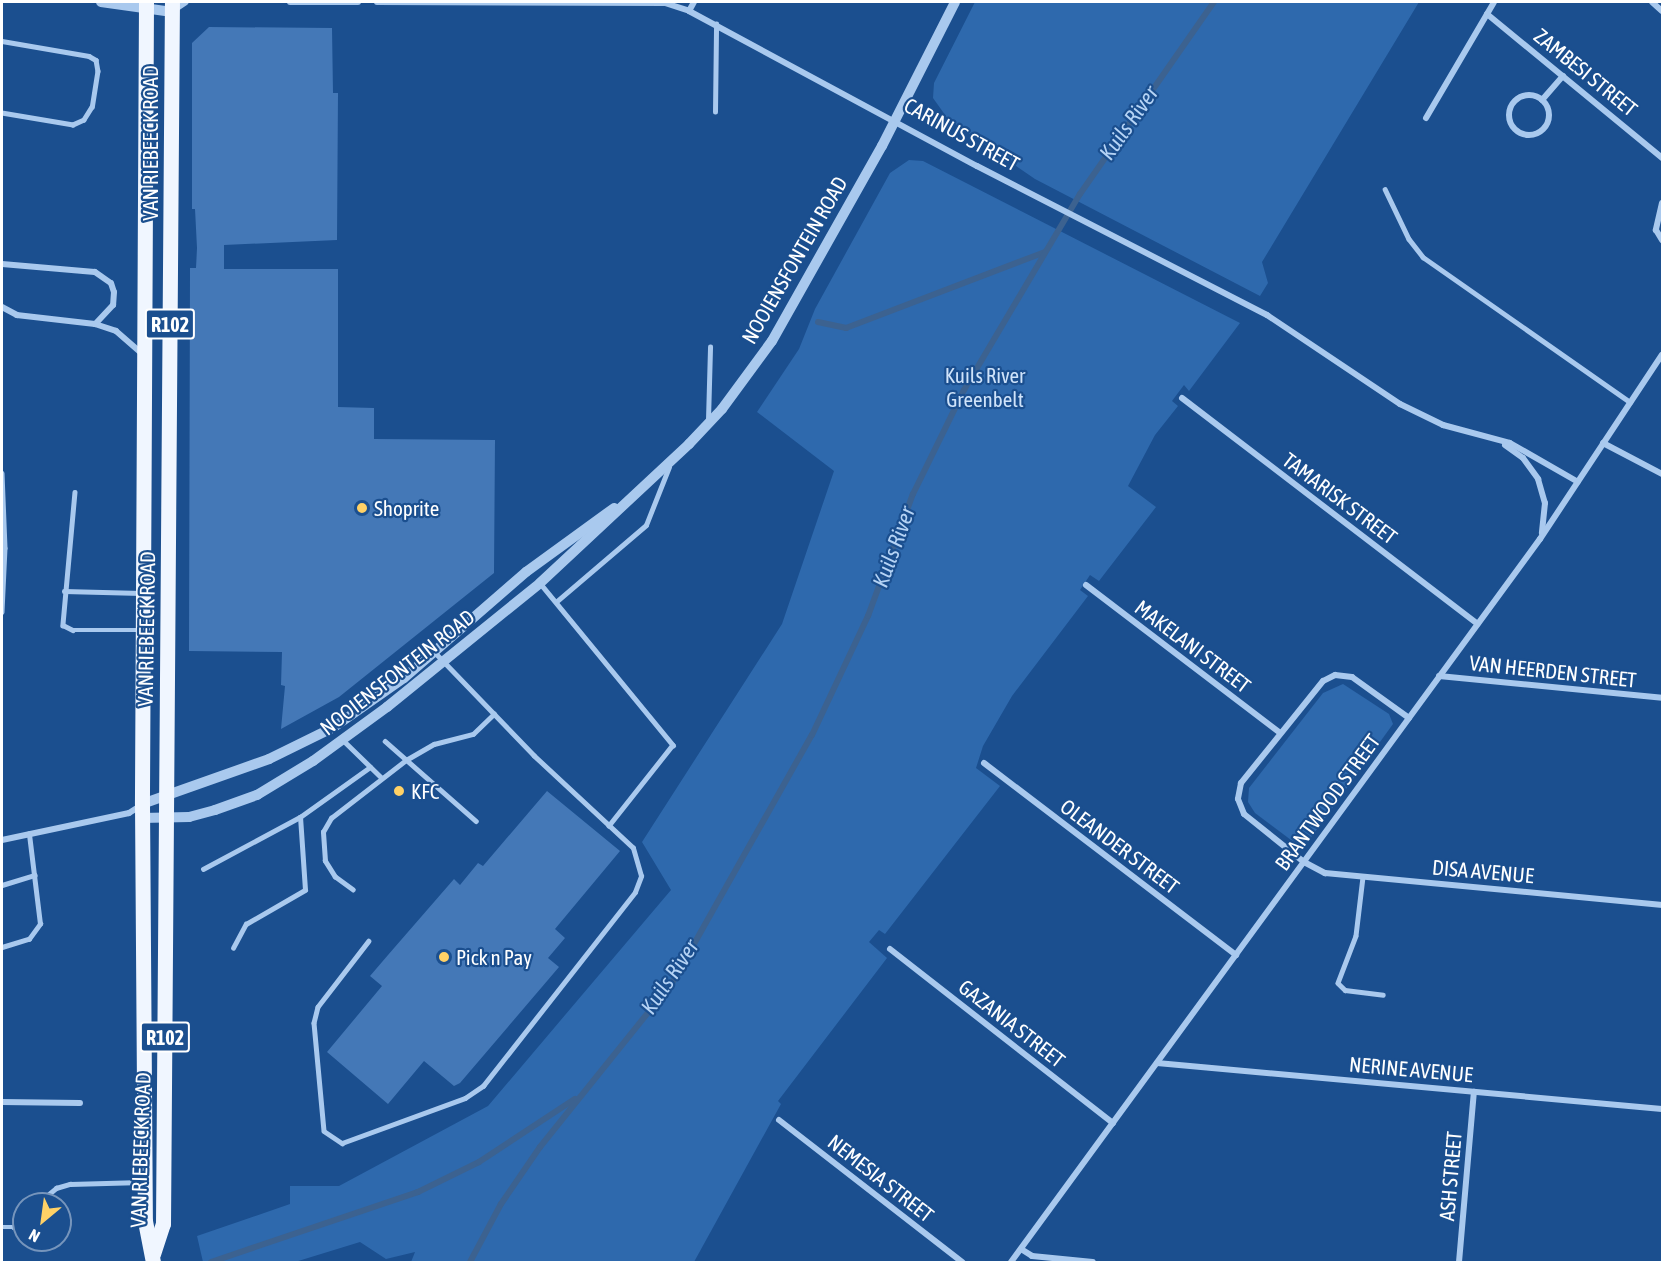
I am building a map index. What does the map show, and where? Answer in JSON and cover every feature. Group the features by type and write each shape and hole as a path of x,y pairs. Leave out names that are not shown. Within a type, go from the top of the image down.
{"main road":[{"name":"VAN RIEBEECK ROAD","path":"146,5 138,812 145,1221 153,1258"},
{"name":"VAN RIEBEECK ROAD","path":"153,1258 163,1224 172,7"}],"street":[{"path":"101,2 172,7 186,2"},
{"path":"290,2 358,2"},
{"name":"CARINUS STREET","path":"377,2 665,3 690,11 1030,193 1276,320 1400,404 1443,425 1518,447 1578,482"},
{"path":"690,11 694,2"},
{"name":"NOOIENSFONTEIN ROAD","path":"138,812 167,819 215,810 257,795 343,740 444,663 540,583 600,529 621,504 671,461 708,424 772,341 895,120 955,2"},
{"path":"1426,118 1494,2"},
{"path":"1652,2 1662,11"},
{"name":"ZAMBESI STREET","path":"1487,14 1662,158"},
{"path":"1542,100 1563,76"},
{"path":"1529,95 1542,100 1548,112 1546,126 1528,135 1515,130 1509,118 1516,99 1529,95"},
{"path":"1662,203 1656,230 1662,240"},
{"path":"2,264 96,272 104,277 114,292 113,304 95,324"},
{"path":"2,307 17,315 95,324 129,340 144,357"},
{"name":"BRANTWOOD STREET","path":"1011,1263 1540,539 1662,355"},
{"name":"TAMARISK STREET","path":"1182,398 1478,624"},
{"name":"CARINUS STREET","path":"1489,439 1518,454 1538,479 1545,503 1540,539"},
{"path":"1603,443 1662,474"},
{"name":"NOOIENSFONTEIN ROAD","path":"138,812 166,793 302,745 375,700 526,572 591,522 621,504"},
{"name":"MAKELANI STREET","path":"1086,585 1280,733"},
{"path":"1304,862 1250,820 1238,799 1241,783 1318,685 1335,675 1359,681 1409,718"},
{"name":"VAN HEERDEN STREET","path":"1439,676 1662,698"},
{"name":"OLEANDER STREET","path":"984,763 1236,955"},
{"path":"2,840 138,812"},
{"name":"DISA AVENUE","path":"1304,862 1325,873 1662,905"},
{"name":"GAZANIA STREET","path":"890,949 1113,1123"},
{"name":"NERINE AVENUE","path":"1157,1063 1662,1109"},
{"name":"ASH STREET","path":"1459,1263 1474,1092"},
{"path":"2,1102 80,1103"},
{"name":"NEMESIA STREET","path":"779,1120 962,1263"},
{"path":"1021,1249 1032,1256 1093,1263"}],"lane":[{"path":"715,112 716,24"},
{"path":"2,41 89,56 96,60 98,70 92,107 84,120 73,125 2,113"},
{"path":"1385,189 1408,239 1423,257 1630,402"},
{"path":"708,424 710,347"},
{"path":"556,602 646,525 671,461"},
{"path":"2,473 5,548 2,612"},
{"path":"75,492 64,591 63,625 67,629 141,630"},
{"path":"540,583 673,745 609,826"},
{"path":"64,591 141,592"},
{"path":"369,940 318,1007 314,1023 324,1131 342,1143 465,1098 483,1086 635,892 641,876 639,861 633,848 494,714 434,652"},
{"path":"353,890 328,869 323,852 323,832 331,818 406,760 434,744 474,734 494,714"},
{"path":"343,740 382,778"},
{"path":"385,741 476,820"},
{"path":"202,869 300,817 370,767"},
{"path":"233,948 246,924 305,890 300,817"},
{"path":"2,947 37,933 40,924 29,834"},
{"path":"2,885 34,875"},
{"path":"1363,877 1356,936 1338,983 1345,990 1383,995"},
{"path":"51,1192 56,1188 70,1184 145,1182"}],"green space":[{"path":"975,2 1419,2 1262,262 1268,283 1260,296 1035,179 948,119 933,98 934,83"},
{"name":"Kuils River Greenbelt","path":"909,160 923,161 1240,323 1189,391 1184,385 1172,401 1178,406 1155,435 1128,486 1156,507 1099,581 1090,575 1080,590 1088,596 1012,696 983,746 976,768 1000,786 885,934 879,930 869,942 887,958 778,1101 781,1104 694,1262 411,1262 415,1252 386,1259 360,1242 295,1262 203,1262 197,1236 290,1204 290,1186 339,1186 488,1106 671,890 642,842 782,624 834,471 757,412 799,349 815,309 890,173"},
{"path":"1343,684 1389,714 1393,724 1307,843 1299,846 1255,813 1248,802 1249,788 1323,693"}],"building":[{"path":"209,27 332,28 333,93 338,93 337,240 224,245 224,269 338,269 338,407 374,408 374,439 495,440 494,573 339,697 281,729 285,686 281,685 282,652 189,651 190,268 196,268 197,248 195,209 192,209 192,43"},
{"path":"547,791 620,851 555,929 565,938 548,958 559,967 460,1083 454,1086 424,1061 388,1104 327,1052 382,986 370,976 454,879 460,885 478,863 483,866"}],"waterway":[{"name":"Kuils River","path":"470,1262 501,1204 540,1147 672,983 812,735 868,616 913,494 964,390 1080,194 1214,2"},
{"path":"818,322 846,328 1045,252"},
{"path":"211,1262 418,1192 479,1162 575,1099"}],"place":[{"name":"Shoprite","path":"362,508"},
{"name":"KFC","path":"399,791"},
{"name":"Pick n Pay","path":"444,957"}]}
